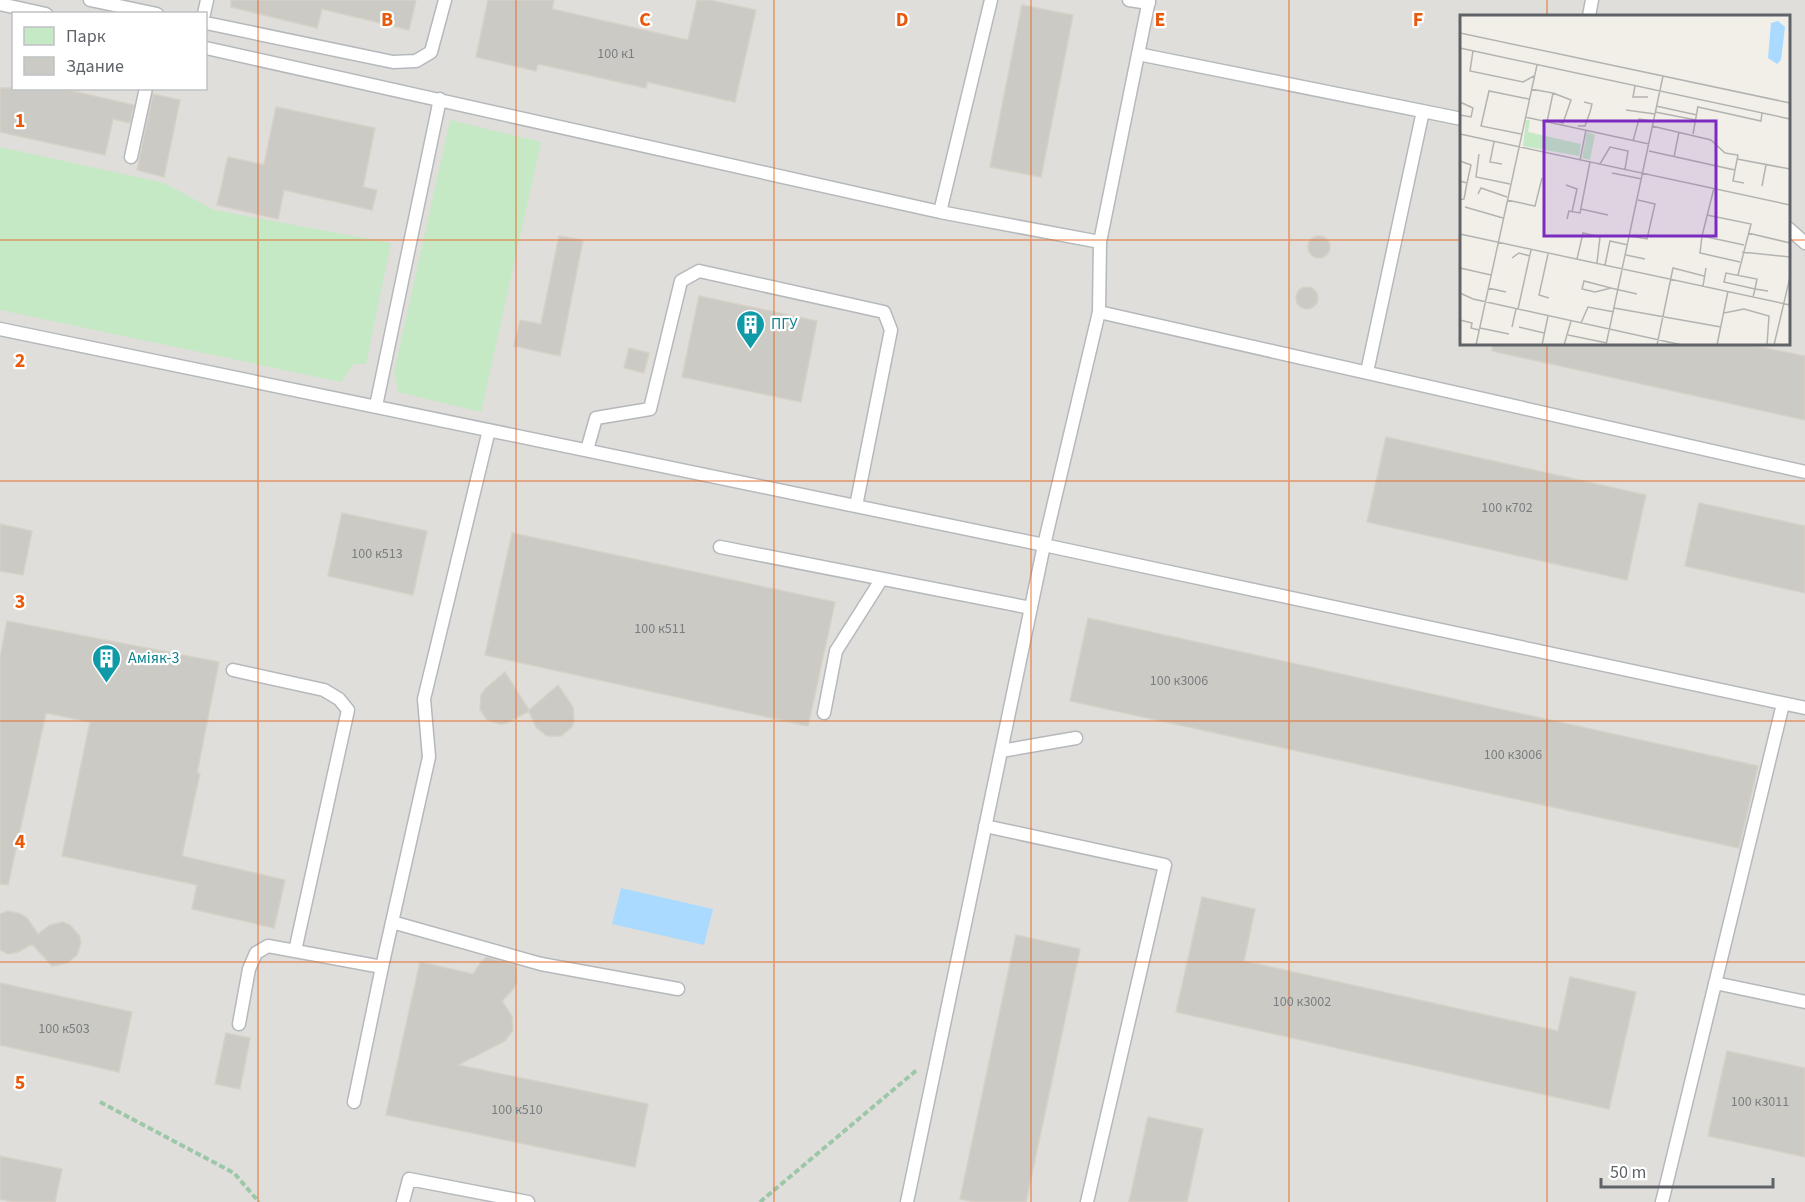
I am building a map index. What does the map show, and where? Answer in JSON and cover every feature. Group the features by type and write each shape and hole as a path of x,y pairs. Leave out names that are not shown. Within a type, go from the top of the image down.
{"lane":[{"path":"90,0 148,12"},
{"path":"207,23 393,62 416,61 431,52 445,0"},
{"path":"940,212 991,0"},
{"path":"907,1202 1044,545 1099,312 1100,242 1149,2 1128,0"},
{"path":"1589,15 1592,0"},
{"path":"0,4 31,5"},
{"path":"207,48 940,212 1100,242"},
{"path":"1138,54 1460,119"},
{"path":"131,157 146,90"},
{"path":"376,406 440,99"},
{"path":"1367,372 1423,111"},
{"path":"1790,230 1805,243"},
{"path":"587,450 596,418 650,409 681,281 699,271 884,312 891,330 855,506"},
{"path":"1099,312 1805,472"},
{"path":"0,329 1044,545 1805,708"},
{"path":"354,1102 429,757 424,699 489,430"},
{"path":"720,547 1031,608"},
{"path":"824,713 836,651 881,580"},
{"path":"233,670 324,690 339,699 348,710 295,951"},
{"path":"1662,1202 1783,704"},
{"path":"1001,751 1076,738"},
{"path":"986,826 1165,865 1087,1202"},
{"path":"392,922 541,964 678,990"},
{"path":"239,1024 249,969 255,953 268,946 382,967"},
{"path":"1715,983 1805,1002"},
{"path":"403,1202 409,1179 528,1202"}],"path":[{"path":"760,1202 938,1052"},
{"path":"99,1102 234,1173 259,1202"}],"shaded area":[{"path":"0,0 1805,0 1805,1202 0,1202"}],"green space":[{"path":"450,120 541,142 481,412 398,392 394,372"},
{"path":"0,147 164,183 214,210 391,243 366,364 354,364 341,382 0,310"}],"water":[{"path":"621,888 713,909 704,945 612,924"}],"building":[{"path":"231,0 416,0 409,30 322,9 317,28 231,7"},
{"path":"488,0 554,0 552,9 688,40 697,0 710,0 756,10 735,102 647,82 646,88 538,64 536,71 476,57"},
{"path":"1022,5 1073,15 1041,177 990,167"},
{"path":"0,88 68,90 134,105 130,123 113,119 105,155 0,132"},
{"path":"153,94 180,100 164,177 137,170"},
{"path":"276,107 375,128 363,187 377,190 372,210 284,190 278,219 217,205 228,157 264,165"},
{"path":"559,236 583,240 560,356 514,346 520,320 541,324"},
{"path":"1319,236 1327,239 1330,247 1327,255 1319,258 1311,255 1308,247 1311,239"},
{"path":"1307,287 1315,290 1318,298 1315,306 1307,309 1299,306 1296,298 1299,290"},
{"name":"ПГУ","path":"699,296 817,321 801,402 682,377"},
{"path":"1493,345 1751,345 1805,356 1805,420 1492,351"},
{"path":"629,348 649,353 644,373 624,368"},
{"path":"1386,437 1646,495 1627,580 1367,522"},
{"path":"1699,503 1805,526 1805,593 1685,566"},
{"path":"342,513 427,531 413,595 328,576"},
{"path":"0,524 32,531 23,575 0,571"},
{"path":"512,533 835,602 808,726 485,655"},
{"path":"1088,618 1758,766 1739,848 1070,701"},
{"path":"7,621 219,662 197,773 200,773 182,856 285,880 274,928 192,909 197,885 62,856 90,722 46,713 8,885 0,884 0,658"},
{"path":"505,672 529,710 558,685 573,707 572,727 561,736 547,736 536,727 529,711 507,723 500,724 487,720 480,709 481,695"},
{"path":"1202,897 1255,909 1244,961 1558,1031 1570,977 1636,992 1609,1109 1176,1012"},
{"path":"8,911 27,918 38,934 50,925 63,922 70,925 79,935 81,942 77,955 67,963 52,966 32,944 18,952 8,954 0,950 0,914"},
{"path":"1016,935 1080,949 1026,1202 974,1202 960,1199"},
{"path":"487,957 514,965 516,968 517,981 502,1001 512,1016 513,1030 505,1041 458,1065 648,1104 635,1167 386,1115 420,962 473,974"},
{"path":"0,983 132,1012 119,1072 0,1045"},
{"path":"226,1033 250,1038 240,1089 215,1084"},
{"path":"1727,1051 1805,1068 1805,1157 1708,1136"},
{"path":"1148,1117 1203,1129 1187,1202 1129,1202"},
{"path":"0,1156 62,1169 55,1202 13,1202 0,1199"}],"place":[{"name":"ПГУ","path":"750,350"},
{"name":"Аміяк-3","path":"107,684"}]}
